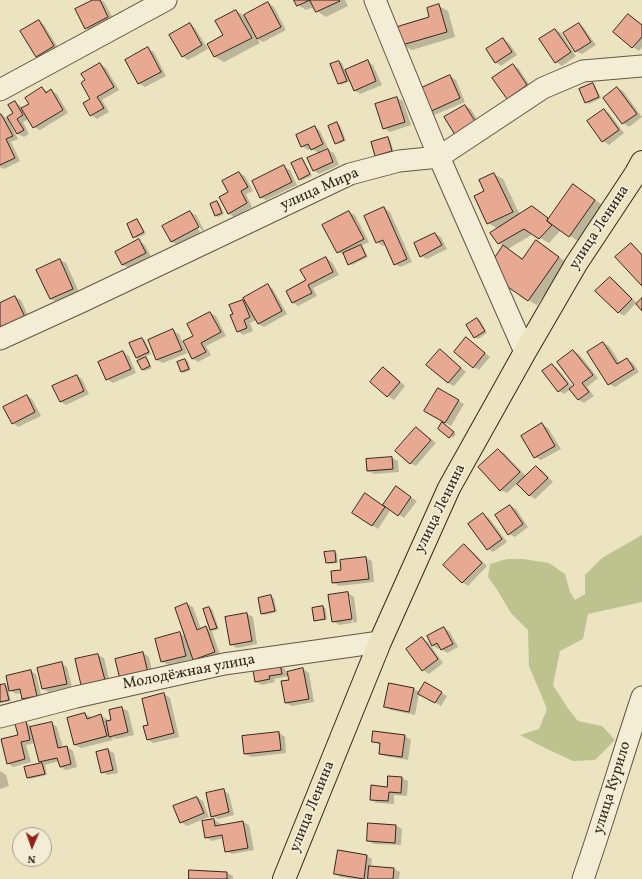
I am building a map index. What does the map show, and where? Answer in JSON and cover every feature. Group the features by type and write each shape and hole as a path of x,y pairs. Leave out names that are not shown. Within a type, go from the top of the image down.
{"main road":[{"name":"улица Ленина","path":"284,879 380,642 449,488 576,264 642,162"}],"street":[{"path":"0,90 166,0"},
{"path":"375,0 439,157 525,352"},
{"name":"улица Мира","path":"0,339 350,174 399,161 439,157 543,88 583,71 642,66"},
{"name":"Молодёжная улица","path":"0,717 76,697 224,664 380,642"},
{"name":"улица Курило","path":"583,879 642,697"}],"green space":[{"path":"642,535 642,602 588,614 583,639 560,651 553,685 578,721 602,726 615,740 595,760 573,761 520,735 539,729 547,709 529,666 528,630 511,613 488,577 490,564 507,559 523,559 549,563 565,574 570,592 575,600 585,594 585,575 602,558"}],"building":[{"path":"93,0 100,0 108,17 85,29 75,9"},
{"path":"294,0 310,0 297,6"},
{"path":"310,0 339,0 340,1 316,12"},
{"path":"268,2 281,27 257,39 244,15"},
{"path":"439,4 447,32 402,45 396,27 429,17 427,8"},
{"path":"236,10 252,38 214,57 207,44 223,35 215,21"},
{"path":"628,14 642,25 642,37 632,48 613,32"},
{"path":"39,20 54,46 36,57 20,31"},
{"path":"190,23 202,45 182,57 169,35"},
{"path":"579,23 591,42 575,52 563,33"},
{"path":"555,29 571,52 555,63 539,39"},
{"path":"503,38 512,52 495,63 486,49"},
{"path":"148,47 161,72 138,84 125,60"},
{"path":"368,60 376,81 354,91 345,70"},
{"path":"339,61 347,81 338,84 330,64"},
{"path":"100,63 114,87 97,97 104,108 90,116 83,103 90,99 81,83 85,80 81,74"},
{"path":"513,64 527,85 507,99 492,78"},
{"path":"450,75 460,98 427,113 417,90"},
{"path":"593,83 599,97 585,103 579,89"},
{"path":"42,87 46,93 51,89 63,110 33,128 21,108 29,104 25,98"},
{"path":"617,87 637,114 622,124 603,98"},
{"path":"397,97 405,122 383,129 375,104"},
{"path":"15,101 23,115 17,119 24,130 17,134 7,117 13,113 8,105"},
{"path":"465,105 478,126 457,138 444,117"},
{"path":"604,109 619,130 602,142 587,121"},
{"path":"0,114 13,136 6,139 15,158 0,165"},
{"path":"337,122 344,140 335,144 328,126"},
{"path":"315,126 323,144 311,150 308,144 301,147 296,135"},
{"path":"388,137 392,151 375,156 371,142"},
{"path":"328,149 333,162 313,171 307,158"},
{"path":"302,158 310,174 299,180 291,163"},
{"path":"284,165 292,182 260,198 252,181"},
{"path":"239,172 248,187 241,191 247,203 228,214 219,197 228,192 222,181"},
{"path":"494,173 513,212 487,224 474,196 484,191 479,180"},
{"path":"573,184 595,200 569,237 547,221"},
{"path":"217,201 222,213 215,216 210,204"},
{"path":"532,206 548,218 547,221 552,225 539,239 524,229 498,244 490,233"},
{"path":"384,207 407,259 394,265 383,240 376,243 364,216"},
{"path":"190,211 199,227 171,242 162,226"},
{"path":"349,211 364,239 337,253 322,225"},
{"path":"137,219 144,232 133,238 127,224"},
{"path":"435,233 442,245 420,257 414,243"},
{"path":"139,239 146,253 122,265 115,252"},
{"path":"536,240 559,257 528,301 498,280 493,260 503,245 522,259"},
{"path":"631,243 642,255 642,286 615,257"},
{"path":"361,245 366,256 348,265 343,253"},
{"path":"326,257 333,272 308,285 312,293 292,303 286,291 306,280 300,270"},
{"path":"60,259 73,289 50,299 36,270"},
{"path":"610,277 632,299 618,313 595,291"},
{"path":"268,284 282,311 258,324 243,298"},
{"path":"15,296 25,317 0,328 0,303"},
{"path":"642,298 642,311 636,304"},
{"path":"243,300 250,317 244,320 247,328 237,332 230,315 233,314 229,305"},
{"path":"210,312 221,332 201,343 206,352 192,359 183,341 193,336 187,324"},
{"path":"477,318 485,331 474,338 466,325"},
{"path":"173,329 182,350 156,360 148,340"},
{"path":"466,337 485,353 473,368 454,352"},
{"path":"142,338 149,352 136,358 129,343"},
{"path":"603,342 617,364 627,358 634,369 608,385 587,352"},
{"path":"440,349 461,368 448,383 426,365"},
{"path":"573,350 593,375 582,383 589,392 578,400 569,389 574,385 557,362"},
{"path":"123,351 131,369 106,380 98,362"},
{"path":"146,357 150,366 142,370 137,361"},
{"path":"185,359 189,369 181,372 177,362"},
{"path":"552,364 568,384 558,392 542,371"},
{"path":"383,367 400,382 387,397 370,382"},
{"path":"77,375 84,391 60,402 52,386"},
{"path":"438,388 459,400 445,423 424,411"},
{"path":"27,395 35,412 12,424 3,407"},
{"path":"442,422 454,432 449,438 438,429"},
{"path":"542,423 555,446 534,458 521,436"},
{"path":"416,427 431,440 410,464 395,451"},
{"path":"498,449 520,472 500,491 478,467"},
{"path":"392,457 393,469 367,471 366,459"},
{"path":"536,466 548,478 529,496 517,484"},
{"path":"396,486 411,497 398,516 383,505"},
{"path":"365,493 385,507 372,526 352,513"},
{"path":"510,505 523,524 508,535 495,515"},
{"path":"483,513 502,539 487,550 468,524"},
{"path":"464,544 482,563 462,583 443,565"},
{"path":"335,551 336,562 326,563 324,552"},
{"path":"366,557 369,579 332,583 331,571 341,570 340,560"},
{"path":"348,592 352,619 332,622 328,595"},
{"path":"271,595 275,611 261,614 258,598"},
{"path":"187,603 197,630 206,626 215,652 193,660 175,608"},
{"path":"323,606 325,619 314,621 312,608"},
{"path":"209,607 217,628 210,630 203,609"},
{"path":"247,613 252,641 230,645 225,617"},
{"path":"444,627 453,644 441,650 437,643 432,646 427,636"},
{"path":"180,632 186,656 161,662 155,639"},
{"path":"422,637 438,659 422,671 406,649"},
{"path":"143,652 148,673 120,679 115,659"},
{"path":"98,654 105,680 81,685 75,659"},
{"path":"62,662 67,684 42,689 37,668"},
{"path":"280,664 282,674 269,676 270,679 255,682 253,670"},
{"path":"303,668 309,699 285,703 281,681 289,680 287,672"},
{"path":"31,670 37,696 22,699 20,689 9,691 6,676"},
{"path":"425,682 442,692 435,703 418,694"},
{"path":"389,683 414,688 409,712 384,707"},
{"path":"5,684 9,700 0,702 0,685"},
{"path":"164,693 174,733 147,740 143,726 148,725 142,699"},
{"path":"122,707 128,732 109,737 106,721 111,720 109,710"},
{"path":"85,713 87,719 101,714 107,736 74,745 67,718"},
{"path":"26,721 30,740 21,742 25,759 7,764 1,739 18,735 15,724"},
{"path":"52,722 58,748 67,746 71,764 60,767 57,758 39,762 30,727"},
{"path":"373,731 405,735 402,757 379,754 380,743 372,742"},
{"path":"279,732 281,750 244,754 242,736"},
{"path":"108,749 113,770 101,773 96,752"},
{"path":"42,763 45,774 27,778 24,767"},
{"path":"388,776 402,777 401,793 389,792 388,801 370,800 371,785 387,787"},
{"path":"224,789 229,812 211,817 206,793"},
{"path":"197,797 204,813 180,823 173,806"},
{"path":"214,819 215,826 243,821 248,848 225,852 222,835 205,838 202,821"},
{"path":"368,823 396,825 395,843 367,841"},
{"path":"338,850 367,855 364,879 334,874"},
{"path":"369,866 394,868 393,879 368,879"},
{"path":"189,870 227,872 227,879 189,879"}]}
